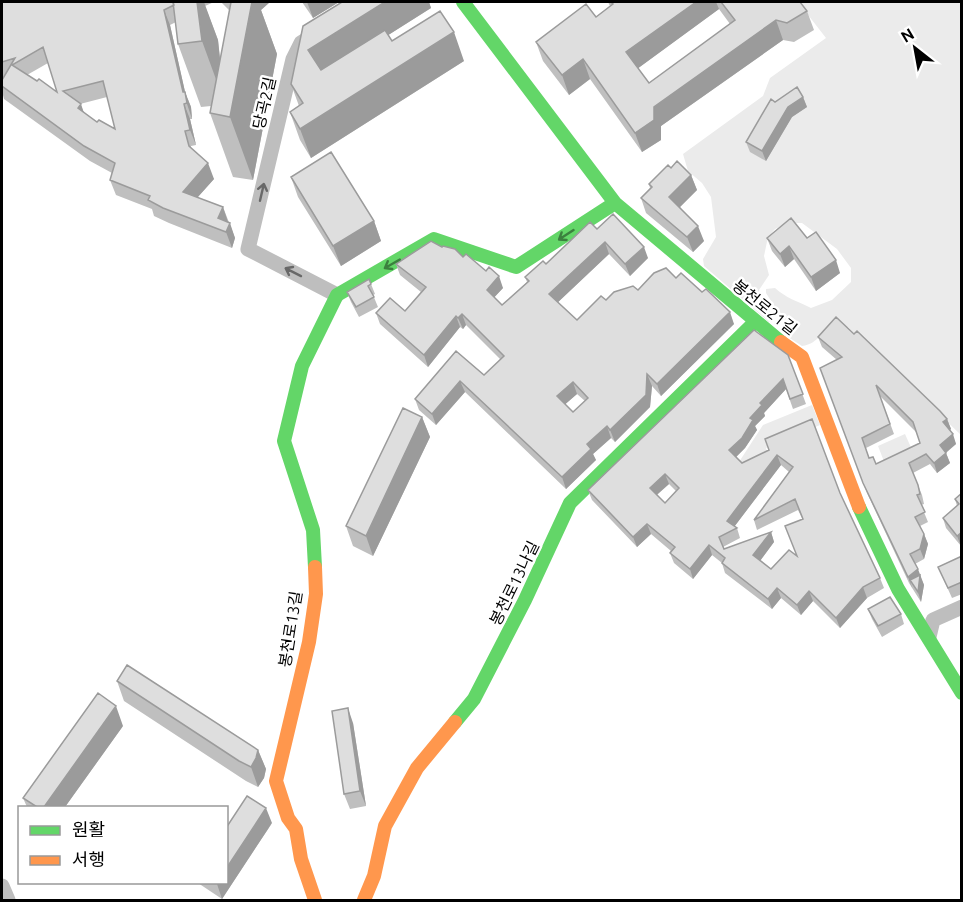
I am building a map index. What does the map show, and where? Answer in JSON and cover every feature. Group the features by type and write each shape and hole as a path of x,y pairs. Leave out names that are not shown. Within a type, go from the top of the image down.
{"street":[{"name":"봉천로21길","path":"463,2 615,203 755,322 802,357 855,498 911,614 929,637 962,693"},
{"name":"당곡2길","path":"329,25 301,43 293,59 248,249 338,295"},
{"path":"338,295 434,239 516,267 615,203"},
{"name":"봉천로13길","path":"315,900 301,859 296,829 288,818 276,781 309,642 316,594 313,531 284,441 302,366 338,295"},
{"name":"봉천로13나길","path":"364,900 374,876 385,826 417,768 474,699 525,600 570,503 755,322"},
{"path":"929,637 933,620 962,607"},
{"path":"2,886 8,900"}],"shaded area":[{"path":"798,2 961,2 961,435 848,327 839,326 827,330 814,341 802,346 785,335 780,315 766,293 766,289 775,288 811,308 832,300 851,282 851,268 837,249 802,223 788,223 775,229 768,237 764,256 769,275 759,290 773,317 769,322 704,266 703,259 716,237 711,197 702,183 688,171 683,154 763,96 770,78 826,38"},
{"path":"812,405 820,425 766,448 768,454 740,465 739,462 763,425"},
{"path":"905,434 913,452 885,464 878,446"}],"building":[{"path":"2,2 173,2 174,5 164,10 187,103 184,104 190,130 185,131 189,146 208,163 183,192 223,207 218,218 230,223 226,232 163,208 148,200 150,196 110,180 115,163 84,146 2,86 2,80 15,58 2,62","holes":["43,47 57,92 39,79 37,81 12,65","103,81 115,129 99,120 97,122 78,108 81,104 63,91"]},
{"path":"173,2 197,2 202,41 178,44"},
{"path":"231,2 252,2 230,117 210,113"},
{"path":"342,2 385,2 308,50 321,70 385,30 392,41 440,11 454,32 300,129 290,112 303,103 291,84 303,26"},
{"path":"611,2 696,2 626,52 649,83 735,20 721,2 800,2 807,11 787,23 776,20 654,107 654,120 635,133 583,59 562,75 536,42 586,4 596,17 613,4"},
{"path":"797,87 803,97 788,107 762,151 746,142 771,99 775,102"},
{"path":"331,152 374,221 333,246 291,177"},
{"path":"677,161 691,175 669,197 698,226 687,237 641,198 652,187 649,184 668,165 671,168"},
{"path":"613,214 644,247 625,264 605,242 549,294 577,320 601,296 606,300 614,292 633,286 638,290 654,273 666,268 676,278 681,273 702,292 706,289 730,312 657,384 647,374 646,395 610,430 607,426 587,444 591,449 562,477 460,381 432,414 415,399 456,351 484,375 504,356 462,314 458,318 456,316 424,355 376,313 390,298 405,311 426,287 396,264 431,241 442,247 455,249 463,257 466,254 486,271 489,267 499,276 487,290 502,305 529,281 525,277 543,261 546,264 590,222 597,229","holes":["573,382 588,398 573,412 557,396"]},
{"path":"791,218 807,238 816,232 836,260 811,277 789,246 780,254 767,238"},
{"path":"369,279 371,284 368,286 374,297 356,307 347,292"},
{"path":"836,317 854,334 857,331 940,411 947,419 943,422 953,434 940,445 946,453 934,463 926,454 909,463 918,485 920,494 917,495 925,512 915,517 924,534 920,549 910,554 918,569 908,577 863,483 820,368 842,357 818,337","holes":["876,385 913,422 920,443 876,464 873,457 869,458 862,438 890,424"]},
{"path":"754,330 788,355 803,394 790,399 783,379 760,403 762,405 750,418 753,420 742,438 729,450 742,463 769,450 765,439 812,419 840,493 880,578 863,587 836,618 809,591 797,605 777,588 768,599 722,563 725,558 709,545 690,569 670,553 675,547 647,524 633,537 588,490","holes":["777,455 793,467 754,520 795,499 803,519 785,526 797,556 789,550 771,569 753,555 771,532 724,549 719,537 737,528 727,521","665,474 679,488 665,503 650,488"]},
{"path":"403,408 422,417 366,536 346,526"},
{"path":"962,493 962,532 957,536 943,518 959,504 955,499"},
{"path":"962,556 962,582 948,588 938,567"},
{"path":"920,575 918,592 910,580"},
{"path":"890,597 901,614 878,626 868,609"},
{"path":"127,665 258,750 251,767 117,681"},
{"path":"98,693 116,706 45,806 35,806 23,798"},
{"path":"348,708 360,791 344,794 332,711"},
{"path":"247,796 266,808 228,866 228,825"}],"traffic: fast":[{"path":"463,2 615,203 781,342"},
{"path":"315,567 313,530 284,441 302,366 337,295 434,239 516,267 615,203"},
{"path":"455,722 474,699 525,600 570,503 755,322"},
{"path":"859,507 898,589 962,693"}],"traffic: slow":[{"path":"781,342 802,357 859,507"},
{"path":"315,567 316,594 309,642 276,781 288,818 296,829 301,859 315,900"},
{"path":"364,900 374,876 385,826 417,768 455,722"}]}
